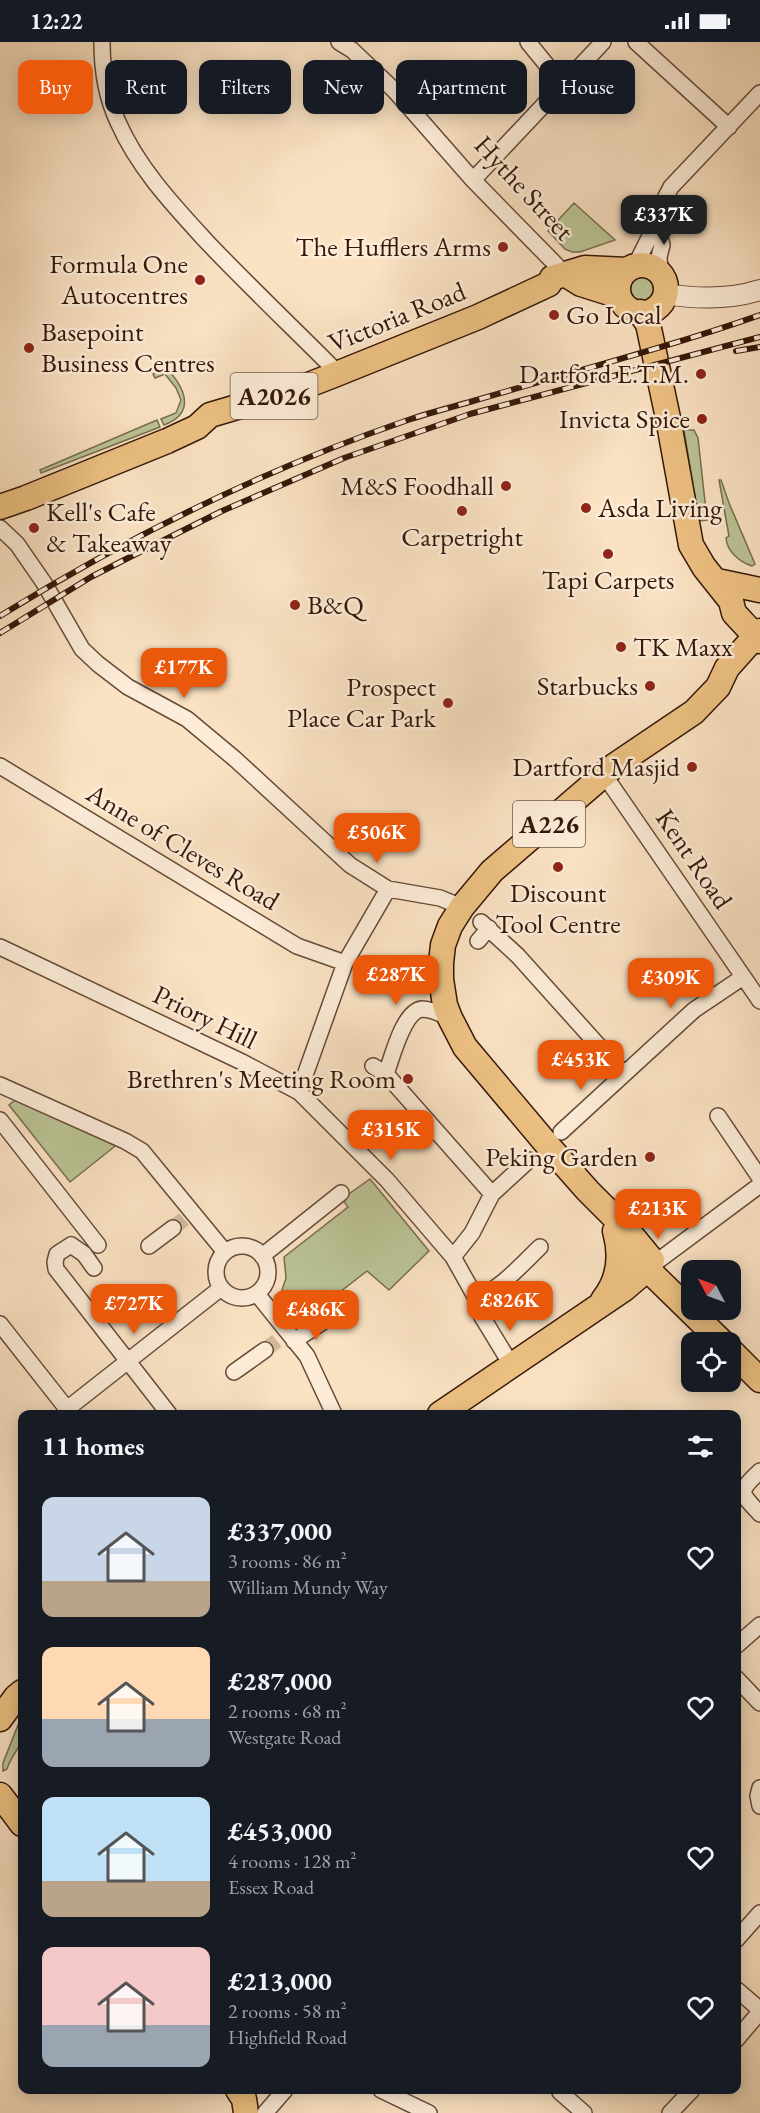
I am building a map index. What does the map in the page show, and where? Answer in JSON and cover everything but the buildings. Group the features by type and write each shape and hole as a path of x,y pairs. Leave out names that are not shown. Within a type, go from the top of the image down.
{"main road":[{"name":"Victoria Road","path":"0,507 167,441 197,427 210,415 298,389 334,375 565,281 585,268 631,268 645,265 662,284"},
{"path":"631,268 620,279 618,287 627,308 640,312 653,310 659,305 662,284"},
{"path":"565,281 620,296"},
{"path":"640,312 648,324 691,545 704,567 732,601 734,613 759,637"},
{"path":"717,581 760,590"},
{"name":"A226","path":"450,1018 445,1005 441,979 443,945 450,926 462,907 492,871 614,766 694,712 718,687 727,668 759,637"},
{"name":"A226","path":"718,687 730,684 759,637"},
{"path":"450,1018 465,1047 476,1061 588,1191 650,1254 649,1268 624,1289 597,1305"},
{"path":"588,1191 622,1243 712,1332"},
{"path":"451,1410 605,1298 615,1281 620,1258 615,1231"},
{"path":"624,1289 648,1282 666,1288"},
{"path":"741,1361 760,1380"},
{"path":"0,1719 18,1695"},
{"path":"0,1796 18,1819"},
{"path":"241,2094 244,2099 246,2113"}],"street":[{"path":"102,42 102,65 117,122 150,177 183,216 262,300 330,365 334,375"},
{"name":"Hythe Street","path":"339,42 352,50 395,91 565,281"},
{"path":"528,42 543,60"},
{"path":"586,60 603,42"},
{"path":"636,42 729,127"},
{"path":"631,268 649,238 657,212 671,187 760,93"},
{"path":"473,180 539,110"},
{"path":"657,212 662,245 659,257 662,284 690,298 728,297 760,290"},
{"path":"0,528 17,544 44,583 82,649 98,664 128,687 187,719 264,785 350,865 388,889 440,898 462,907"},
{"name":"Anne of Cleves Road","path":"0,766 297,946 345,963"},
{"name":"Kent Road","path":"605,776 760,1000"},
{"path":"299,1092 345,963 388,889"},
{"path":"478,941 485,925 518,956 624,1074"},
{"name":"Priory Hill","path":"0,947 242,1062 299,1092 387,1180 453,1257 476,1299 481,1315 513,1366"},
{"path":"561,1132 694,1011 743,977"},
{"path":"450,1018 423,1009 412,1013 380,1070 492,1194"},
{"path":"0,1085 126,1141 142,1151 183,1220 225,1252"},
{"path":"718,1116 760,1178"},
{"path":"0,1120 98,1245"},
{"path":"453,1257 472,1233 492,1194 529,1160"},
{"path":"649,1268 760,1185"},
{"path":"262,1256 341,1193"},
{"path":"150,1246 183,1220"},
{"path":"94,1268 84,1254 71,1245 57,1254 56,1269 167,1410"},
{"path":"240,1246 249,1247 262,1256 266,1263 267,1280 257,1294 242,1298 227,1294 221,1288 216,1274 217,1266 225,1252 240,1246"},
{"path":"476,1299 501,1284 540,1247"},
{"path":"71,1410 127,1361 221,1288"},
{"path":"257,1294 287,1338 307,1356 332,1410"},
{"path":"287,1338 327,1319"},
{"path":"0,1323 67,1410"},
{"path":"234,1372 265,1350"},
{"path":"741,1488 760,1471"},
{"path":"741,1491 760,1514"},
{"path":"741,1642 760,1625"},
{"path":"741,1683 760,1703"},
{"path":"760,1788 758,1796 760,1806"},
{"path":"741,1935 760,1913"},
{"path":"741,1993 757,2007 758,2014 741,2034"},
{"path":"265,2113 282,2094"},
{"path":"389,2094 429,2113"},
{"path":"562,2094 584,2113"},
{"path":"670,2113 688,2094"}],"green space":[{"path":"574,203 615,240 580,252 565,249 548,231"},
{"path":"642,273 648,274 656,282 656,294 648,302 642,303 636,302 628,294 627,288 628,282 636,274"},
{"path":"161,370 169,371 180,386 185,401 180,415 164,425 161,419 176,413 181,400 176,388 165,374 155,378 153,374"},
{"path":"157,420 160,427 41,473 40,470"},
{"path":"684,430 694,430 698,438 707,520 699,521"},
{"path":"719,480 721,480 755,564 752,566 735,556 727,543 726,538 729,536"},
{"path":"20,1096 119,1143 70,1182 9,1105"},
{"path":"370,1179 429,1251 389,1290 367,1271 304,1320 281,1293 286,1278 284,1257 348,1207 342,1199"},
{"path":"18,1725 18,1748 7,1769 3,1771 3,1763"}],"tunnel":[{"path":"173,1228 184,1219"},
{"path":"265,1350 279,1339"}],"railway":[{"path":"0,616 98,559 198,507 355,439 424,415 653,349 760,315"},
{"path":"0,633 91,577 132,556 222,511 344,458 470,414 760,337"},
{"path":"736,351 760,347"}],"place":[{"name":"The Hufflers Arms","path":"503,247"},
{"name":"Formula One Autocentres","path":"200,280"},
{"name":"Go Local","path":"554,315"},
{"name":"Basepoint Business Centres","path":"29,348"},
{"name":"Dartford E.T.M.","path":"701,374"},
{"name":"Invicta Spice","path":"702,419"},
{"name":"M&S Foodhall","path":"506,486"},
{"name":"Asda Living","path":"586,508"},
{"name":"Carpetright","path":"462,511"},
{"name":"Kell's Cafe & Takeaway","path":"34,528"},
{"name":"Tapi Carpets","path":"608,554"},
{"name":"B&Q","path":"295,605"},
{"name":"TK Maxx","path":"621,647"},
{"name":"Starbucks","path":"650,686"},
{"name":"Prospect Place Car Park","path":"448,703"},
{"name":"Dartford Masjid","path":"692,767"},
{"name":"Discount Tool Centre","path":"558,867"},
{"name":"Brethren's Meeting Room","path":"408,1079"},
{"name":"Peking Garden","path":"650,1157"}]}
